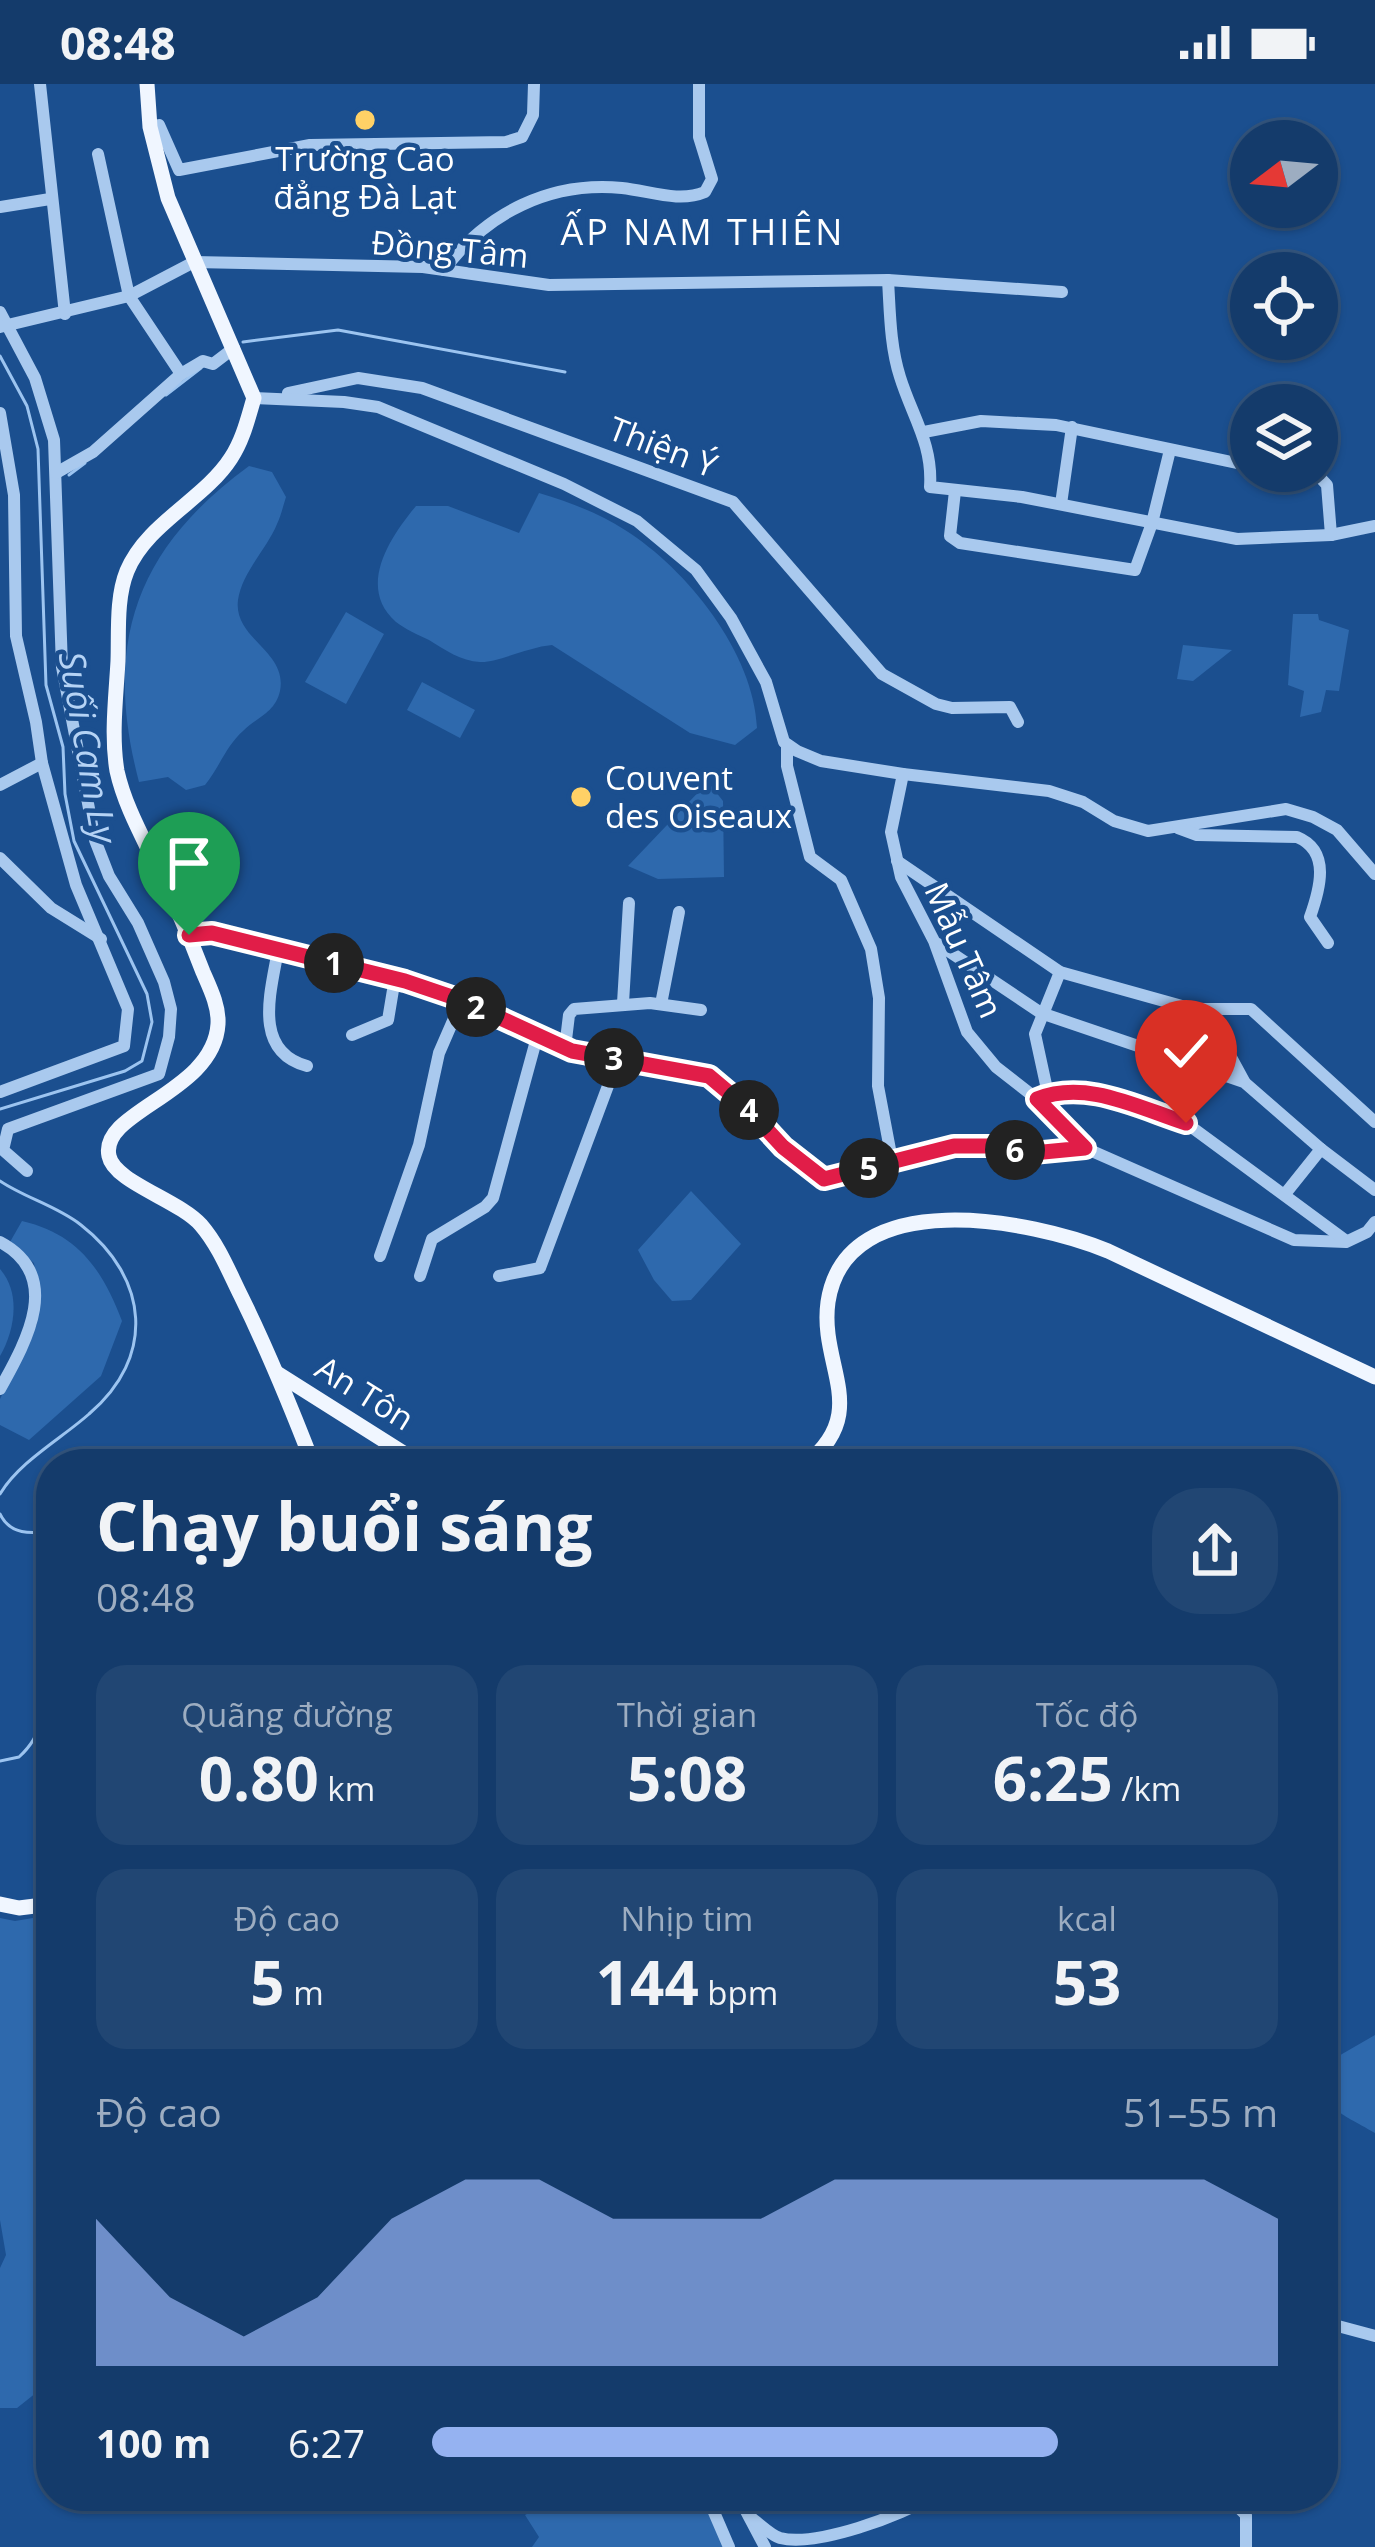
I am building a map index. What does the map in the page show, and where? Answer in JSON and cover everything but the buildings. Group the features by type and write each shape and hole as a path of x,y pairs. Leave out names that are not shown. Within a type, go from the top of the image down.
{"main road":[{"path":"147,84 150,127 168,198 254,398 230,460 145,542 126,572 114,739 118,773 136,824 189,935 219,1022 201,1067 174,1091 115,1128 109,1162 121,1176 179,1204 220,1252 307,1449"},
{"path":"823,1449 841,1410 827,1308 835,1278 845,1259 862,1244 907,1226 987,1222 1069,1236 1375,1377"},
{"name":"An Tôn","path":"277,1373 397,1449"},
{"path":"0,1904 36,1906"}],"street":[{"path":"40,84 65,314"},
{"path":"150,127 159,125 178,170 310,145 506,142 522,137 529,125 534,84"},
{"path":"444,270 483,226 536,199 618,187 682,197 706,192 712,179 699,137 699,84"},
{"path":"98,154 129,296 182,374"},
{"path":"0,207 50,199"},
{"path":"159,1074 170,1037 171,1009 138,923 109,876 95,840 62,667 56,473 47,408 2,321 65,314 129,296 194,262"},
{"name":"Đồng Tâm","path":"194,262 444,270 549,285 888,280 1062,292"},
{"path":"888,280 895,359 924,432 930,487 1060,504 1237,539 1331,535 1375,526"},
{"path":"56,473 93,452 182,374 234,348"},
{"name":"Thiện Ý","path":"275,397 345,379 422,388 733,502 882,674 936,704 1010,707 1018,722"},
{"path":"254,398 378,407 564,484 637,521 696,570 758,665 787,746 792,789 810,857 841,880 872,950 879,998 878,1085 892,1160"},
{"path":"0,413 14,495 9,638 37,722 42,763 76,885 128,1009 124,1046 0,1092"},
{"path":"924,432 1007,420 1072,427 1230,462"},
{"path":"1060,504 1072,427"},
{"path":"955,491 950,536 960,543 1136,570 1170,450"},
{"path":"1328,492 1331,535"},
{"path":"787,746 821,761 1048,790 1148,831 1286,809 1337,830 1375,874"},
{"path":"0,784 42,763"},
{"name":"Mẫu Tâm","path":"903,774 891,832 902,878 934,941 967,1032 996,1066 1042,1097 1085,1148 1294,1240 1346,1241"},
{"path":"1177,828 1197,836 1282,836 1309,842 1320,863 1310,917 1328,943"},
{"path":"0,858 51,908 101,939"},
{"path":"897,861 1060,972 1195,1009 1214,1019 1244,1082"},
{"path":"623,1003 629,903"},
{"path":"661,1004 679,912"},
{"path":"189,935 212,933 395,978 461,1000 565,1048 709,1076 824,1179 954,1146 1033,1153 1085,1148"},
{"path":"934,941 1040,1012 1244,1082 1375,1190"},
{"path":"278,950 268,1027 283,1054 307,1066"},
{"path":"1060,972 1035,1034 1042,1097 1071,1089 1186,1123 1346,1241 1374,1228"},
{"path":"352,1035 388,1021 395,978"},
{"path":"380,1256 419,1145 439,1053 461,1000"},
{"path":"565,1048 574,1009 623,1003 701,1010"},
{"path":"1195,1009 1251,1010 1375,1122"},
{"path":"420,1276 432,1239 493,1198 537,1036"},
{"path":"499,1276 540,1268 618,1059"},
{"path":"159,1074 174,1091"},
{"path":"27,1172 3,1150 8,1129 159,1074"},
{"path":"1285,1194 1321,1149"},
{"path":"0,1242 22,1256 33,1276 35,1297 32,1324 0,1389"},
{"path":"1338,2326 1375,2336"},
{"path":"713,2511 729,2547"},
{"path":"747,2511 765,2547"},
{"path":"750,2516 781,2538 806,2540 844,2533 896,2511"},
{"path":"1240,2511 1248,2521 1246,2547"}],"shaded area":[{"path":"249,466 272,472 286,497 238,600 244,625 276,665 278,698 237,737 205,785 186,790 168,777 139,782 125,687 137,604 178,532"},
{"path":"539,493 583,508 625,530 693,590 744,671 757,728 735,745 690,733 552,645 473,661 403,627 384,608 378,578 382,562 416,506 448,506 519,533"},
{"path":"346,612 384,634 346,704 305,682"},
{"path":"1293,614 1318,614 1319,620 1349,630 1339,691 1326,690 1321,712 1300,717 1304,691 1288,685"},
{"path":"1183,645 1232,650 1193,681 1177,679"},
{"path":"422,682 475,710 460,738 407,710"},
{"path":"708,782 723,801 724,877 658,879 628,866"},
{"path":"691,1191 741,1244 691,1300 672,1301 638,1250"},
{"path":"22,1221 58,1235 85,1256 106,1285 122,1321 101,1376 29,1440 0,1425 0,1399 37,1324 34,1263 10,1242"},
{"path":"0,1269 11,1289 14,1312 0,1356"},
{"path":"0,1918 36,1918 36,2393 17,2408 0,2408 0,2268 6,2255 0,2220"},
{"path":"1375,2035 1375,2133 1338,2111 1338,2056"},
{"path":"532,2511 710,2511 724,2547 532,2547 539,2537 525,2515"}],"waterway":[{"path":"243,342 338,330 565,372"},
{"name":"Suối Cam Ly","path":"0,356 27,406 38,449 46,685 63,747 74,841 147,994 152,1022 142,1061 125,1071 0,1109"},
{"path":"166,395 201,368"},
{"path":"69,475 85,463"},
{"name":"Suối Cam Ly","path":"0,1181 72,1218 104,1246 131,1293 136,1318 126,1368 111,1392 45,1449"},
{"name":"Suối Cam Ly","path":"0,1494 36,1456"},
{"name":"Suối Cam Ly","path":"0,1514 15,1529 36,1532"},
{"name":"Suối Cam Ly","path":"0,1761 19,1757 36,1734"}],"place":[{"name":"Trường Cao đẳng Đà Lạt","path":"365,120"},
{"name":"Couvent des Oiseaux","path":"581,797"}],"district":[{"name":"ẤP NAM THIÊN","path":"703,232"}],"route":[{"path":"189,935 212,933 405,981 461,1000 572,1051 709,1076 824,1179 954,1146 1033,1153 1085,1148 1037,1099 1071,1089 1186,1123"}]}
